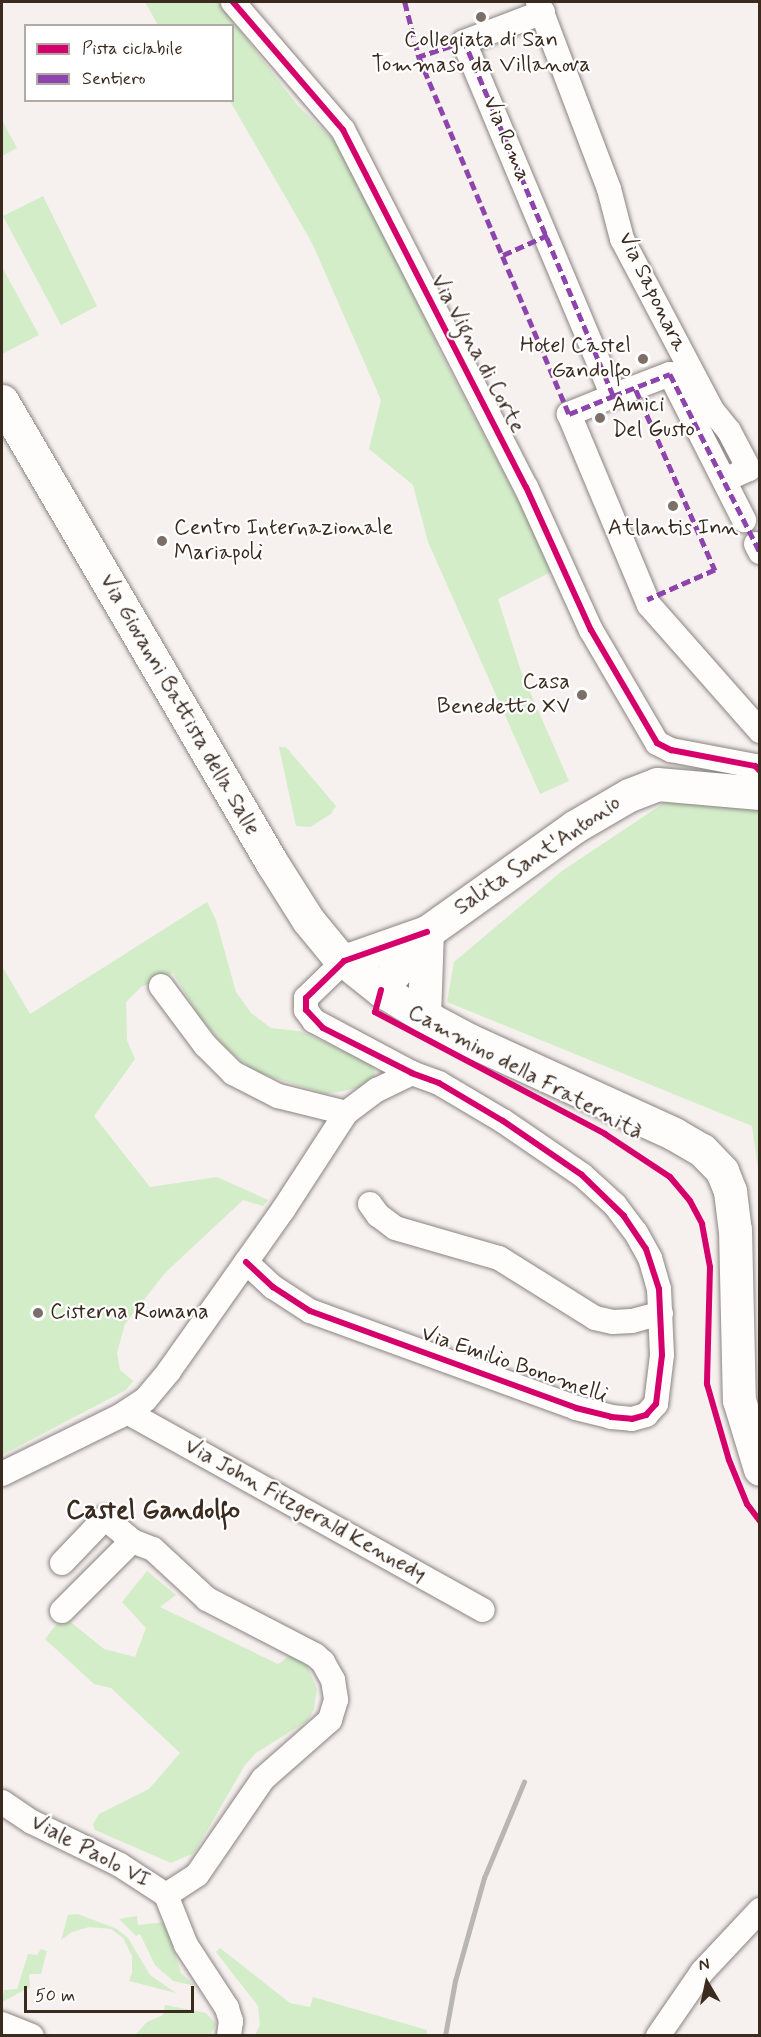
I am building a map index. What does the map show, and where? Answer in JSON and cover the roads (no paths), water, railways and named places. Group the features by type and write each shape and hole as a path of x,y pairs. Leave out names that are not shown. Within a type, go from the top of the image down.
{"main road":[{"name":"Via Giovanni Battista della Salle","path":"2,401 272,863 308,920 344,961 381,990 424,1016 469,1040 674,1134 702,1150 722,1171 730,1191 735,1229 739,1400 759,1469"},
{"name":"Salita Sant'Antonio","path":"381,990 427,932 574,827 629,795 657,784 759,793"},
{"name":"Salita Sant'Antonio","path":"344,961 427,932"},
{"path":"424,1016 427,932"}],"street":[{"name":"Via Vigna di Corte","path":"233,2 343,130 526,487 591,630 657,743 671,750 755,766 759,771"},
{"name":"Via Roma","path":"540,7 464,42 548,235 614,396"},
{"name":"Via Saponara","path":"540,7 609,189 622,239 707,400 729,431 749,469 724,480"},
{"path":"744,520 670,374 569,414 647,600 759,731"},
{"name":"Via Emilio Bonomelli","path":"246,1262 289,1299 317,1315 576,1408 611,1417 639,1418 656,1404 662,1372 659,1290 646,1249 624,1216 577,1171 495,1115 439,1083 412,1073 323,1028 309,1016 304,1005 306,998 344,961"},
{"path":"161,986 205,1045 232,1073 278,1096 346,1113"},
{"path":"2,1474 127,1412 145,1400 246,1262 346,1113 378,1090 412,1073"},
{"path":"370,1204 378,1215 396,1227 474,1249 506,1262 595,1318 613,1322 632,1321 661,1313"},
{"name":"Via John Fitzgerald Kennedy","path":"127,1412 483,1610"},
{"path":"62,1563 105,1518 132,1541 153,1549 207,1599 315,1655 330,1671 335,1690 335,1710 323,1729 263,1779 197,1875 166,1895"},
{"path":"62,1611 132,1541"},
{"name":"Viale Paolo VI","path":"2,1802 32,1822 120,1865 166,1895 186,1945 227,2008 231,2021 229,2036"},
{"path":"658,2036 702,1972 759,1910"},
{"path":"2,2024 32,2036"}],"railway":[{"path":"445,2036 455,1981 484,1878 524,1782"}],"place":[{"name":"Collegiata di San Tommaso da Villanova","path":"481,17"},
{"name":"Hotel Castel Gandolfo","path":"643,359"},
{"name":"Amici Del Gusto","path":"600,418"},
{"name":"Atlantis Inn","path":"673,506"},
{"name":"Centro Internazionale Mariapoli","path":"162,541"},
{"name":"Casa Benedetto XV","path":"582,695"},
{"name":"Cisterna Romana","path":"38,1313"}],"district":[{"name":"Castel Gandolfo","path":"153,1512"}]}
